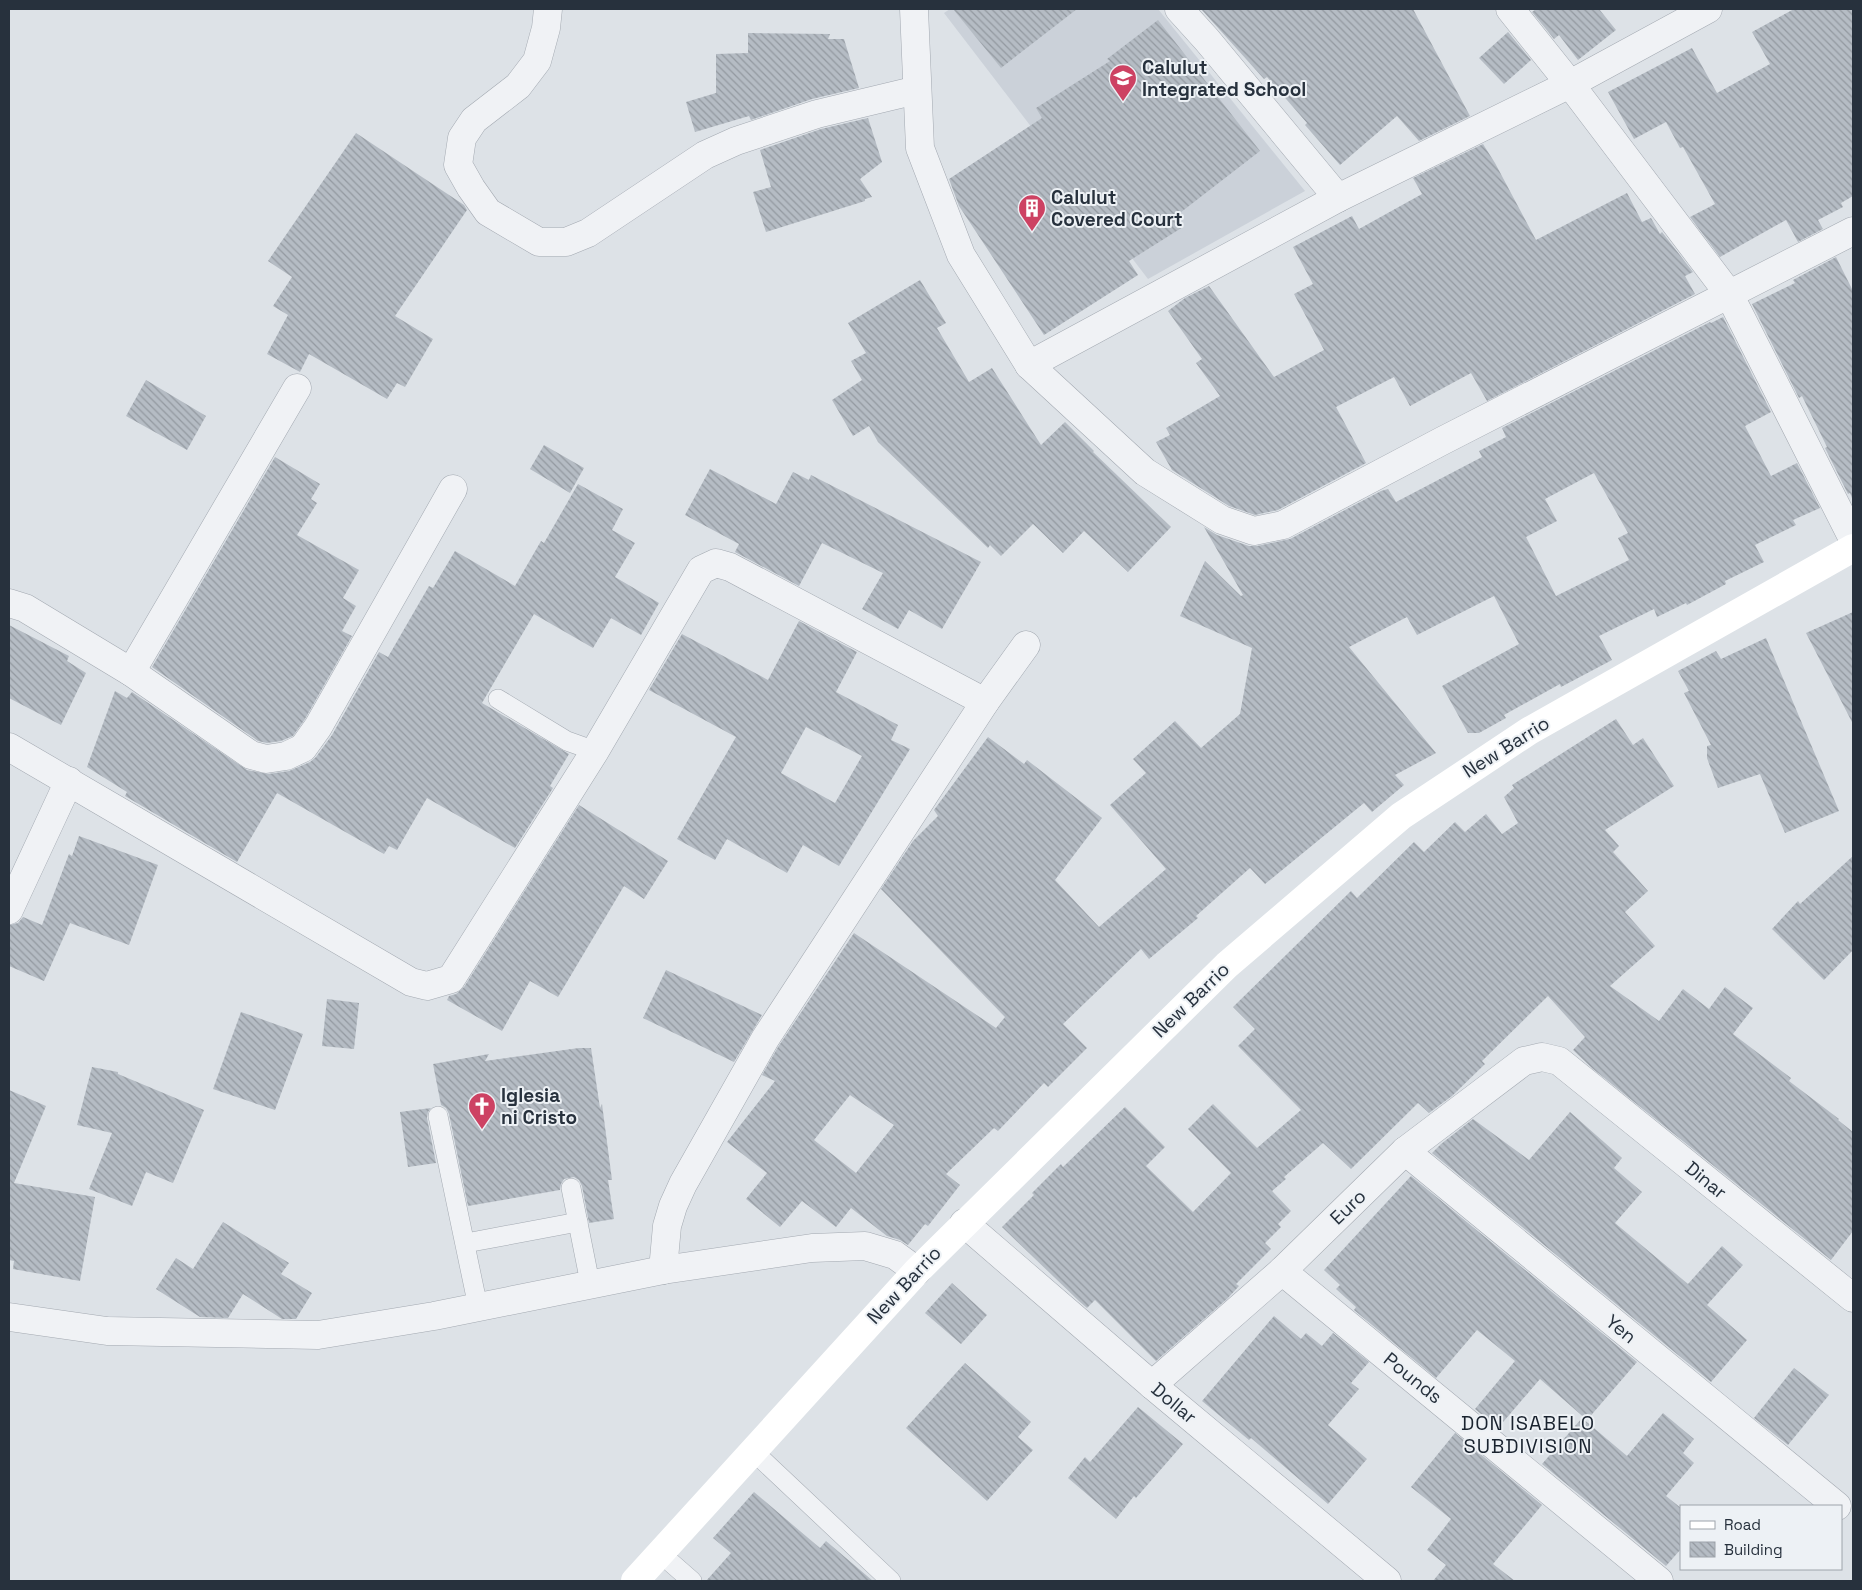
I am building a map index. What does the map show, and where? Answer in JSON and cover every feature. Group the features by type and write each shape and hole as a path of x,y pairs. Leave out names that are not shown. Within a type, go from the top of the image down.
{"main road":[{"name":"New Barrio","path":"635,1581 917,1270 964,1223 1227,965 1401,816 1529,731 1853,548"}],"street":[{"path":"548,9 546,28 537,61 518,86 474,120 462,138 458,165 488,212 539,242 566,242 588,233 705,154 736,141 816,114 917,90"},
{"path":"914,9 920,148 961,255 1029,365 1145,472 1222,520 1254,531 1283,525 1853,231"},
{"path":"1179,9 1338,198"},
{"path":"1510,9 1570,84 1729,294 1853,539"},
{"path":"1029,365 1338,198 1570,84 1708,9"},
{"path":"131,672 296,388"},
{"path":"9,603 25,608 131,672 251,755 266,759 286,756 303,748 318,728 453,490"},
{"path":"9,747 411,982 427,986 452,979 595,751 701,570 716,563 730,568 985,702"},
{"path":"663,1270 667,1226 673,1206 683,1184 765,1039 985,702 1026,645"},
{"path":"9,910 69,781"},
{"name":"Euro","path":"1152,1385 1282,1271 1405,1151 1524,1061 1542,1057 1559,1061"},
{"name":"Dinar","path":"1559,1061 1853,1298"},
{"name":"Yen","path":"1405,1151 1836,1505"},
{"name":"Dollar","path":"964,1223 1152,1385 1387,1581"},
{"path":"9,1317 107,1331 318,1335 478,1307 663,1270 812,1248 865,1246 895,1255 917,1270"},
{"name":"Pounds","path":"1282,1271 1660,1581"},
{"path":"1842,1511 1853,1520"}],"lane":[{"path":"498,698 567,741 595,751"},
{"path":"438,1116 478,1307"},
{"path":"571,1188 588,1273 592,1284"},
{"path":"466,1243 578,1222"},
{"path":"753,1451 891,1581"},
{"path":"660,1553 692,1581"}],"shaded area":[{"name":"Calulut Integrated School","path":"950,9 1158,9 1305,191 1148,279 944,13"}],"building":[{"path":"953,9 1077,9 1001,68"},
{"path":"1201,9 1413,9 1470,116 1419,141 1397,116 1340,165 1267,77 1264,79"},
{"path":"1536,9 1599,9 1616,30 1578,60 1559,35 1554,39 1532,12"},
{"path":"1794,9 1853,9 1853,196 1841,203 1843,207 1818,220 1823,229 1798,242 1786,220 1720,257 1690,217 1715,204 1683,147 1680,148 1666,122 1634,139 1608,92 1692,48 1717,93 1770,64 1752,32"},
{"path":"1158,20 1260,151 1176,216 1183,227 1129,261 1138,275 1044,335 959,206 949,179 1042,118 1036,108 1110,61 1107,59"},
{"path":"1508,32 1531,60 1504,84 1479,58"},
{"path":"748,33 830,34 828,39 844,39 859,88 812,99 751,120 749,116 695,132 686,102 716,93 716,54 748,53"},
{"path":"868,118 882,162 860,179 872,197 865,199 865,201 766,232 753,192 771,187 760,150 821,129"},
{"path":"356,133 464,205 467,210 395,316 433,339 405,387 397,383 387,399 309,354 300,372 267,354 288,315 273,306 292,277 268,261"},
{"path":"1483,144 1536,240 1627,193 1642,222 1651,218 1660,234 1662,232 1693,272 1685,276 1695,294 1487,401 1471,373 1410,406 1394,377 1336,407 1366,463 1278,510 1255,515 1229,506 1172,470 1156,442 1170,435 1166,428 1220,396 1196,363 1202,359 1168,311 1185,298 1209,286 1274,377 1324,350 1294,294 1313,284 1293,247 1352,216 1359,229 1422,194 1413,178"},
{"path":"1836,257 1853,291 1853,501 1825,448 1827,447 1802,396 1799,398 1752,304 1795,283 1793,280"},
{"path":"920,280 946,323 937,328 969,382 992,368 1041,445 1065,422 1093,452 1171,527 1128,572 1084,531 1063,553 1033,524 1001,556 990,545 988,548 878,442 869,426 853,436 832,400 862,380 851,361 866,353 848,323"},
{"path":"1723,317 1771,412 1745,426 1771,476 1797,463 1820,508 1793,520 1796,525 1755,545 1764,562 1725,581 1726,584 1687,605 1686,603 1657,617 1654,609 1599,636 1612,660 1561,687 1560,684 1504,715 1506,718 1479,733 1468,733 1442,686 1519,644 1494,596 1417,635 1407,617 1349,647 1436,753 1395,775 1404,785 1372,812 1364,803 1265,884 1250,868 1196,916 1198,918 1149,959 1141,949 1063,1024 1087,1048 1048,1087 1044,1083 998,1131 994,1128 946,1174 960,1185 928,1226 925,1224 908,1245 887,1236 851,1208 836,1227 802,1201 780,1227 746,1199 767,1173 727,1142 775,1081 762,1075 778,1047 854,933 996,1028 1005,1017 881,889 913,841 938,816 934,810 988,737 1024,764 1027,760 1102,818 1055,880 1099,927 1166,869 1110,805 1146,773 1133,759 1175,721 1201,748 1240,714 1252,648 1180,616 1205,561 1241,596 1243,595 1204,527 1217,535 1249,546 1257,546 1290,539 1381,491 1388,489 1396,502 1482,457 1479,451 1506,437 1502,428","holes":["1594,473 1628,533 1618,538 1629,560 1556,596 1526,537 1557,521 1545,499","850,1095 894,1125 856,1173 814,1140"]},
{"path":"146,380 206,416 187,450 126,416"},
{"path":"544,445 584,468 570,493 530,469"},
{"path":"275,457 320,484 311,499 317,503 297,535 359,570 343,598 356,606 342,631 352,636 305,719 293,736 281,741 267,743 258,741 152,667"},
{"path":"710,469 776,504 793,472 809,480 811,475 981,562 942,629 909,610 898,629 862,609 883,573 822,543 799,586 735,552 739,544 685,515"},
{"path":"578,484 623,509 612,530 635,543 615,577 659,603 641,635 611,618 593,648 534,614 482,703 569,754 550,786 553,788 515,848 427,798 397,850 389,846 384,854 277,793 237,862 125,796 127,792 87,767 115,691 127,698 132,692 247,770 268,774 289,771 310,762 332,735 379,652 388,657 429,586 433,588 455,551 515,586 541,541 544,543"},
{"path":"1853,612 1853,724 1806,633"},
{"path":"799,621 857,652 836,692 898,725 891,740 910,749 839,866 803,845 787,873 727,839 715,860 677,839 736,737 649,690 682,634 768,680","holes":["806,727 862,756 835,803 781,773"]},
{"path":"9,625 69,656 67,661 86,673 61,725 9,698"},
{"path":"1766,638 1839,811 1785,833 1760,774 1718,788 1707,758 1707,746 1711,745 1684,693 1689,691 1678,671 1716,651 1721,659"},
{"path":"1616,719 1633,745 1643,738 1674,786 1605,830 1619,846 1613,852 1648,891 1625,912 1655,946 1610,986 1659,1021 1683,989 1709,1009 1725,987 1753,1008 1733,1034 1791,1078 1789,1081 1853,1132 1853,1231 1831,1260 1593,1069 1573,1050 1585,1037 1548,996 1482,1061 1485,1064 1452,1096 1429,1113 1418,1103 1351,1169 1323,1143 1284,1177 1286,1179 1272,1191 1291,1211 1278,1224 1281,1227 1265,1243 1271,1249 1236,1284 1239,1286 1227,1299 1156,1361 1095,1300 1087,1308 1002,1227 1061,1164 1063,1167 1125,1107 1165,1147 1146,1166 1193,1212 1231,1173 1188,1129 1213,1104 1257,1148 1301,1110 1238,1046 1255,1029 1233,1007 1351,891 1357,898 1414,842 1424,852 1455,822 1465,832 1486,814 1502,834 1518,823 1504,797 1514,788 1512,785"},
{"path":"579,805 668,861 644,899 624,886 558,997 530,981 502,1031 447,1000 449,996 456,994 464,987"},
{"path":"79,836 158,865 129,945 70,923 44,981 9,966 9,925 18,923 23,917 42,925 69,854 72,856"},
{"path":"1853,856 1853,950 1824,980 1772,929 1798,901 1800,904"},
{"path":"666,970 762,1015 734,1062 643,1018"},
{"path":"327,999 359,1003 354,1049 322,1046"},
{"path":"241,1012 303,1034 275,1110 213,1089"},
{"path":"591,1048 600,1108 602,1104 612,1180 608,1180 614,1219 589,1223 582,1186 579,1180 574,1177 564,1179 560,1190 468,1206 449,1114 446,1108 441,1105 433,1064 489,1054 485,1061"},
{"path":"92,1067 118,1072 118,1074 204,1110 173,1183 146,1172 132,1206 89,1189 112,1133 77,1125"},
{"path":"9,1090 46,1106 14,1183 95,1197 80,1281 13,1269 14,1261 9,1260"},
{"path":"431,1108 427,1118 436,1163 408,1167 400,1112"},
{"path":"1570,1112 1622,1158 1614,1168 1642,1192 1615,1223 1688,1284 1722,1246 1743,1265 1707,1305 1747,1340 1711,1382 1432,1153 1473,1119 1529,1160"},
{"path":"1411,1176 1637,1362 1587,1420 1540,1379 1498,1428 1475,1409 1515,1361 1477,1330 1436,1378 1354,1310 1356,1307 1336,1289 1340,1285 1324,1270"},
{"path":"223,1222 289,1263 281,1274 312,1293 296,1319 282,1319 243,1294 228,1318 200,1317 156,1289 176,1258 193,1269"},
{"path":"952,1283 987,1315 961,1344 925,1313"},
{"path":"1274,1316 1301,1339 1306,1333 1322,1346 1333,1333 1369,1362 1351,1383 1359,1389 1328,1425 1367,1459 1328,1504 1251,1438 1249,1440 1202,1401"},
{"path":"965,1363 1031,1422 1018,1437 1033,1450 987,1501 906,1428"},
{"path":"1794,1368 1829,1395 1788,1445 1754,1418"},
{"path":"1138,1407 1183,1444 1136,1498 1134,1496 1116,1519 1068,1478 1085,1457 1090,1462"},
{"path":"1663,1413 1694,1439 1683,1453 1694,1463 1666,1496 1680,1507 1680,1550 1666,1566 1542,1464 1582,1418 1627,1456"},
{"path":"1455,1433 1542,1505 1493,1564 1515,1581 1433,1581 1446,1565 1427,1550 1451,1519 1411,1487"},
{"path":"754,1492 820,1548 826,1541 873,1581 706,1581 731,1553 713,1538"}],"place":[{"name":"Calulut Integrated School","path":"1123,102"},
{"name":"Calulut Covered Court","path":"1032,232"},
{"name":"Iglesia ni Cristo","path":"482,1130"}],"district":[{"name":"DON ISABELO SUBDIVISION","path":"1528,1434"}]}
